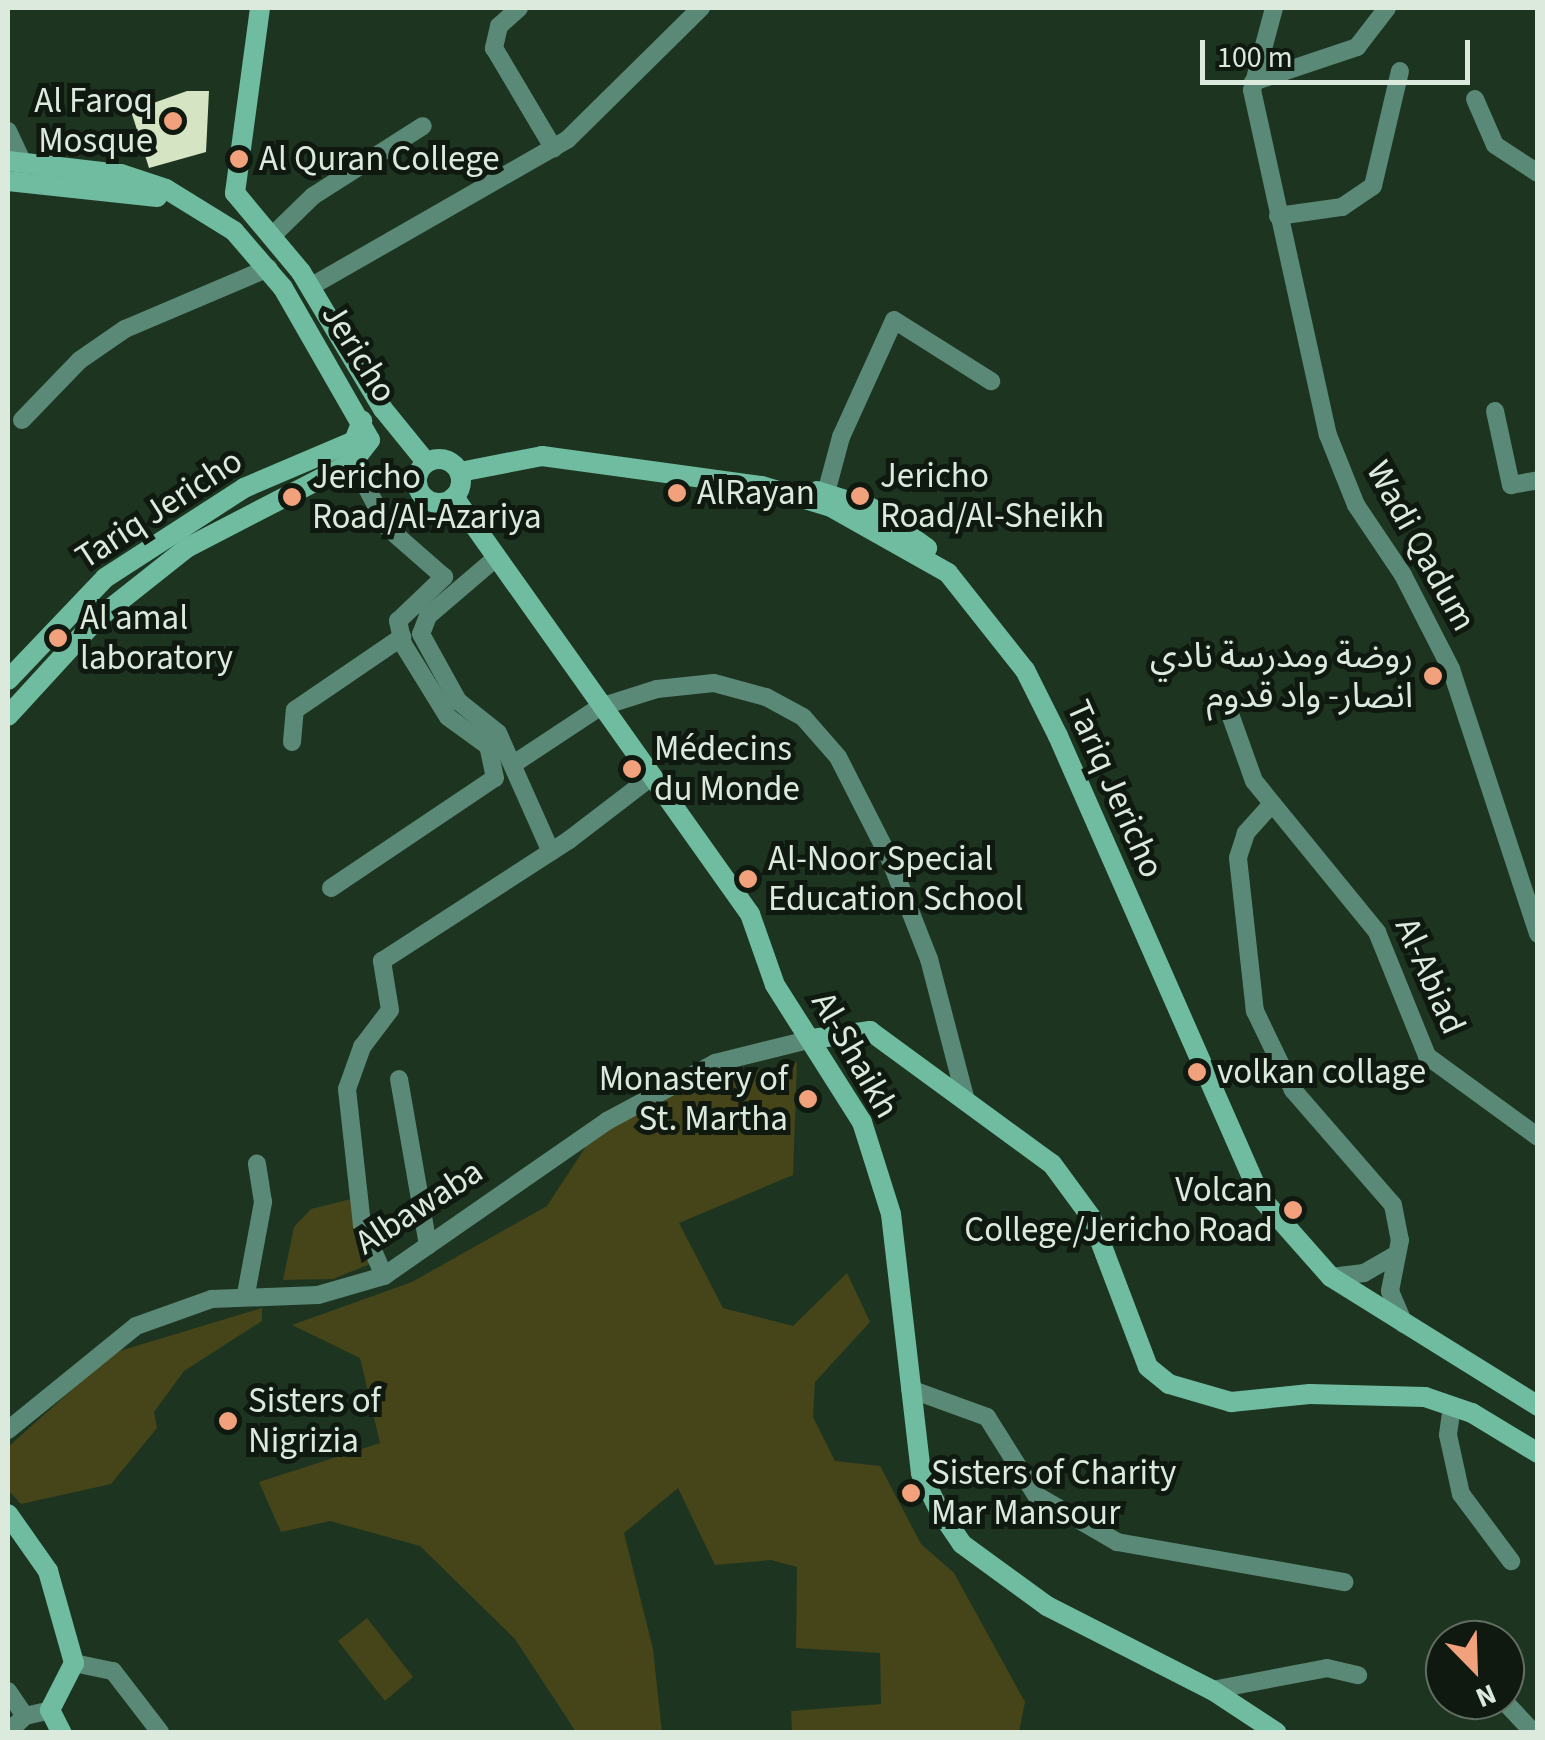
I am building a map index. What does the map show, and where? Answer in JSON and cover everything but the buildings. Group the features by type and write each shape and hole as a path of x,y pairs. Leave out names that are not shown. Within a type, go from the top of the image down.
{"street":[{"path":"260,8 234,193 272,235 310,287 383,409 426,462"},
{"path":"518,8 499,26 494,48 554,149"},
{"path":"310,287 554,149 701,8"},
{"name":"Wadi Qadum","path":"1274,8 1253,82 1278,216 1337,461 1438,639 1538,934"},
{"path":"1253,82 1358,47 1387,8"},
{"path":"1278,216 1342,207 1373,186 1400,71"},
{"path":"1475,100 1495,145 1538,172"},
{"path":"272,235 312,196 423,126"},
{"path":"8,130 14,161"},
{"name":"Jericho","path":"14,161 122,174 194,204 269,268 362,421 370,440 353,462"},
{"path":"8,181 194,204"},
{"path":"22,420 80,360 125,329 269,268"},
{"path":"826,493 841,437 894,320 992,380"},
{"path":"1495,411 1511,485 1538,480"},
{"name":"Tariq Jericho","path":"8,680 105,578 244,488 354,440 362,421"},
{"name":"Tariq Jericho","path":"460,472 542,456 762,486 831,507 948,573 1025,670 1058,736 1239,1162 1278,1223 1331,1277 1366,1302 1538,1406"},
{"path":"445,459 460,472 454,497 435,503 419,492 426,462 445,459"},
{"path":"244,488 254,508 353,462 388,528 444,577 398,621 402,637 448,717 488,746 495,778 331,888"},
{"path":"762,486 826,493 901,526 948,573"},
{"name":"Al-Shaikh","path":"454,497 750,914 775,985 862,1122 891,1214 921,1473 962,1544 1048,1606 1212,1690 1276,1732"},
{"name":"Tariq Jericho","path":"8,716 123,597 254,508"},
{"path":"497,557 428,616 422,634 458,701 498,733 515,763 551,852"},
{"path":"292,742 295,710 402,637"},
{"path":"515,763 600,707 656,689 714,683 766,697 803,718 838,757 889,858 929,959 965,1097"},
{"name":"Al-Abiad","path":"1230,714 1242,758 1271,805 1366,914 1427,1056 1538,1136"},
{"path":"384,1276 362,1225 347,1089 362,1047 390,1010 382,961 551,852 651,777"},
{"path":"1271,805 1246,833 1238,858 1255,1011 1293,1090 1393,1205 1400,1223 1390,1291 1404,1324"},
{"path":"812,1038 870,1031 965,1097 1074,1187 1148,1366 1168,1384 1231,1402 1369,1392 1452,1406 1538,1453"},
{"name":"Albawaba","path":"8,1430 136,1326 246,1294 318,1295 384,1276 608,1120 690,1076 812,1038"},
{"path":"399,1079 428,1245"},
{"path":"246,1294 263,1202 257,1163"},
{"path":"1331,1277 1364,1273 1395,1255"},
{"path":"910,1389 987,1416 1036,1495 1117,1542 1345,1582"},
{"path":"1452,1406 1448,1435 1461,1494 1511,1562"},
{"path":"8,1514 48,1571 74,1664 50,1710 25,1716 8,1732"},
{"path":"74,1664 113,1671 160,1732"},
{"path":"1212,1690 1327,1668 1358,1675"},
{"path":"8,1691 25,1716"},
{"path":"50,1710 62,1732"}],"shaded area":[{"path":"797,1062 793,1175 679,1223 723,1308 793,1326 847,1273 870,1322 815,1382 813,1417 835,1461 880,1466 921,1544 954,1573 1025,1702 1019,1732 792,1732 791,1711 881,1704 880,1653 796,1648 797,1567 771,1560 715,1565 678,1488 624,1533 653,1649 662,1732 576,1732 515,1639 420,1546 330,1521 281,1532 259,1482 380,1443 360,1358 292,1325 412,1282 547,1206 587,1145 643,1108 691,1085"},
{"path":"351,1199 375,1262 333,1279 283,1280 294,1227 311,1209"},
{"path":"262,1308 262,1321 184,1371 154,1412 157,1428 111,1484 21,1504 8,1490 8,1447 113,1353"},
{"path":"367,1618 413,1677 385,1701 338,1641"}],"place":[{"name":"Al Faroq Mosque","path":"173,121"},
{"name":"Al Quran College","path":"239,159"},
{"name":"AlRayan","path":"677,493"},
{"name":"Jericho Road/Al-Sheikh","path":"860,496"},
{"name":"Jericho Road/Al-Azariya","path":"292,497"},
{"name":"Al amal laboratory","path":"58,638"},
{"name":"روضة ومدرسة نادي انصار- واد قدوم","path":"1433,676"},
{"name":"Médecins du Monde","path":"632,769"},
{"name":"Al-Noor Special Education School","path":"748,879"},
{"name":"volkan collage","path":"1197,1072"},
{"name":"Monastery of St. Martha","path":"808,1099"},
{"name":"Volcan College/Jericho Road","path":"1293,1210"},
{"name":"Sisters of Nigrizia","path":"228,1421"},
{"name":"Sisters of Charity Mar Mansour","path":"911,1493"}]}
